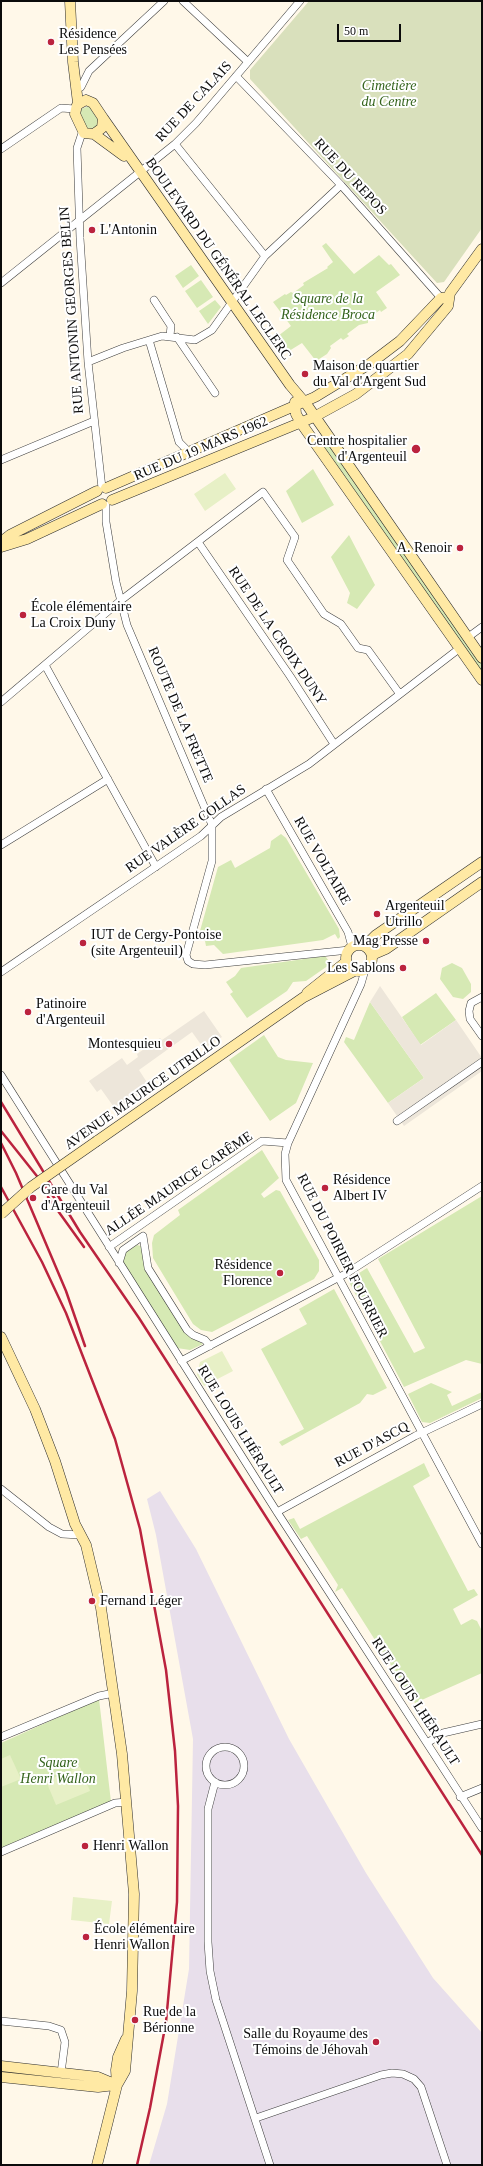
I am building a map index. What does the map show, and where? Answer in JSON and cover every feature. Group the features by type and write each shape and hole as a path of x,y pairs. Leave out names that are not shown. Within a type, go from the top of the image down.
{"main road":[{"path":"70,1 73,62 79,83 103,118 102,128 94,134 88,134 83,130 76,118 79,83"},
{"path":"77,106 83,100 91,101"},
{"name":"BOULEVARD DU GÉNÉRAL LECLERC","path":"103,118 132,162 233,302 294,392 300,405 314,417 482,658"},
{"name":"BOULEVARD DU GÉNÉRAL LECLERC","path":"94,134 132,162"},
{"path":"444,297 482,249"},
{"name":"RUE DU 19 MARS 1962","path":"1,542 10,535 102,489 300,405 371,363 400,341 444,297 448,306 408,354 356,394 301,423 107,503 27,539 1,547"},
{"path":"400,341 408,354"},
{"name":"BOULEVARD DU GÉNÉRAL LECLERC","path":"300,405 296,414 301,423 482,680"},
{"path":"102,489 112,492 107,503 97,500 102,489"},
{"path":"365,946 376,935 482,862"},
{"path":"372,955 386,949 482,882"},
{"path":"356,945 365,946 372,955 371,963 365,970 354,970 346,962 350,948 356,945"},
{"name":"AVENUE MAURICE UTRILLO","path":"304,997 310,989 346,962"},
{"name":"AVENUE MAURICE UTRILLO","path":"1,1214 31,1187 304,997 354,970"},
{"path":"1,1337 35,1409 80,1535 86,1545 101,1608 114,1693 134,1894 134,1943 126,2039 128,2054 125,2072 117,2085 97,2165"},
{"path":"1,2066 98,2077 117,2085"},
{"path":"1,2077 98,2087 117,2085"}],"street":[{"path":"79,83 90,70 164,1"},
{"path":"183,1 248,62"},
{"name":"RUE DE CALAIS","path":"1,283 79,223 175,144 196,123 300,1"},
{"name":"RUE DU REPOS","path":"236,76 444,297"},
{"path":"1,148 61,108 77,106"},
{"name":"RUE ANTONIN GEORGES BELIN","path":"83,130 76,148 79,223 88,362 102,489"},
{"path":"175,144 265,256"},
{"path":"88,362 123,348 162,336 195,340 212,330 265,256 341,186"},
{"path":"154,300 171,326 173,337 215,393"},
{"path":"149,340 179,442 188,452"},
{"path":"1,460 94,421"},
{"path":"1,702 120,602 264,492 295,537 287,560 324,614 341,624 358,648 368,650 399,693"},
{"path":"107,503 106,522 120,602"},
{"name":"RUE DE LA CROIX DUNY","path":"198,542 290,676 334,744"},
{"name":"ROUTE DE LA FRETTE","path":"120,602 127,625 212,825 212,861 186,955 190,963 205,965 350,948"},
{"path":"467,638 482,627"},
{"name":"RUE VALÈRE COLLAS","path":"1,972 201,836 221,817 309,764 399,693 460,648"},
{"path":"45,665 156,867"},
{"path":"1,845 108,779"},
{"name":"RUE VOLTAIRE","path":"266,790 348,932 350,948"},
{"name":"RUE DU POIRIER FOURRIER","path":"365,970 361,984 288,1143 285,1154 286,1180 482,1544"},
{"path":"482,996 471,1003 469,1011 470,1019 482,1036"},
{"path":"397,1121 482,1062"},
{"name":"RUE LOUIS LHÉRAULT","path":"1,1075 277,1512 427,1743 460,1797 482,1828"},
{"name":"ALLÉE MAURICE CARÊME","path":"110,1248 262,1141 288,1143"},
{"path":"181,1361 339,1277 482,1186"},
{"path":"119,1263 123,1250 143,1236 148,1268 187,1330 193,1335 205,1340 210,1346"},
{"path":"110,1248 123,1250"},
{"name":"RUE D'ASCQ","path":"277,1512 421,1433 482,1404"},
{"path":"1,1489 55,1531 62,1534 80,1535"},
{"path":"1,1737 99,1696 114,1693"},
{"path":"427,1743 443,1733 482,1724"},
{"path":"215,1782 229,1784 241,1776 244,1762 235,1750 221,1747 209,1756 207,1770 215,1782 208,1809 208,1942 210,1971 216,2000 256,2118 270,2165"},
{"path":"460,1797 482,1788"},
{"path":"1,1852 115,1803 126,1802"},
{"path":"1,2021 49,2026 61,2030 65,2042 61,2073"},
{"path":"256,2118 381,2075 392,2073 403,2074 414,2079 421,2087 447,2165"}],"shaded area":[{"path":"380,986 421,1045 456,1020 482,1058 482,1071 404,1126 388,1103 424,1078 370,1002"},
{"path":"204,1011 222,1037 206,1047 204,1044 202,1046 192,1032 139,1070 150,1087 116,1110 101,1089 97,1092 89,1081 122,1058 127,1065 138,1057 137,1054 160,1038 162,1040"},
{"path":"160,1491 196,1549 289,1739 366,1873 433,1978 482,2033 482,2165 149,2165 167,2104 189,1969 193,1739 156,1535 147,1499"}],"green space":[{"name":"Cimetière du Centre","path":"309,1 482,1 482,228 444,282 437,283 250,79 250,70"},
{"path":"89,106 99,121 97,127 92,129 87,128 81,117 81,109"},
{"name":"Square de la Résidence Broca","path":"326,243 354,274 379,255 389,265 391,264 400,275 376,292 387,308 381,312 380,310 368,319 368,323 359,325 347,334 349,336 343,340 341,338 330,346 331,348 327,354 316,361 302,343 289,351 278,336 291,326 273,302 285,294 286,295 291,292 293,293 304,285 303,283 328,268 327,267 333,262 322,246"},
{"path":"191,265 199,276 183,288 175,276"},
{"path":"201,280 213,297 197,308 185,291"},
{"path":"215,300 221,307 208,324 199,311"},
{"path":"323,437 482,663 482,675 318,441"},
{"path":"313,469 334,505 302,523 286,491"},
{"path":"225,473 236,489 205,511 194,494"},
{"path":"349,535 375,585 357,609 347,603 350,593 331,557"},
{"path":"281,834 286,838 339,929 340,937 338,939 335,934 323,940 223,954 214,945 206,946 205,941 198,938 218,867 231,860 235,868 270,848 271,841"},
{"path":"325,956 329,961 329,965 306,981 293,982 287,991 247,1018 230,994 233,992 226,982 235,976 241,968"},
{"path":"452,963 462,968 471,984 471,992 463,999 453,997 440,979 442,968"},
{"path":"436,993 456,1020 420,1045 402,1017"},
{"path":"370,1002 424,1078 388,1103 344,1042 346,1037 354,1040"},
{"path":"264,1035 278,1057 286,1060 313,1063 296,1103 270,1121 229,1060"},
{"path":"262,1150 279,1178 261,1194 264,1198 276,1190 280,1191 319,1260 319,1271 314,1279 212,1332 201,1330 193,1324 153,1258 152,1243 154,1235 180,1215 178,1210"},
{"path":"482,1196 482,1364 466,1360 404,1387 348,1280 367,1268 414,1353 425,1348 378,1259"},
{"path":"137,1245 141,1246 145,1266 187,1333 203,1344 190,1350 177,1348 121,1261 125,1253"},
{"path":"334,1289 387,1388 373,1395 367,1394 360,1403 282,1446 279,1442 304,1429 261,1349 307,1324 299,1309"},
{"path":"222,1351 233,1371 204,1386 197,1375 200,1362"},
{"path":"431,1383 452,1392 447,1395 452,1406 482,1392 482,1398 430,1423 422,1422 408,1394"},
{"path":"424,1463 430,1476 413,1486 468,1591 474,1589 478,1595 453,1609 461,1625 472,1619 477,1621 482,1631 482,1673 415,1703 342,1588 335,1592 338,1585 307,1536 301,1539 288,1520 294,1518 300,1529"},
{"name":"Square Henri Wallon","path":"99,1699 111,1802 1,1848 1,1743"},
{"path":"10,1755 21,1779 1,1787 1,1759"},
{"path":"80,1767 90,1791 56,1805 46,1781"},
{"path":"73,1897 112,1901 109,1924 71,1920"}],"railway":[{"path":"1,1102 80,1232 139,1318 482,1855"},
{"path":"1,1131 56,1200"},
{"path":"1,1143 16,1173 66,1291 85,1346"},
{"path":"1,1187 42,1262 66,1313 115,1439 140,1529 166,1670 175,1751 178,1806 177,1902 166,2022 150,2108 137,2165"},
{"path":"48,1197 84,1247"}],"place":[{"name":"Résidence Les Pensées","path":"51,42"},
{"name":"L'Antonin","path":"92,230"},
{"name":"Maison de quartier du Val d'Argent Sud","path":"305,374"},
{"name":"Centre hospitalier d'Argenteuil","path":"416,449"},
{"name":"A. Renoir","path":"460,548"},
{"name":"École élémentaire La Croix Duny","path":"23,615"},
{"name":"Argenteuil Utrillo","path":"377,914"},
{"name":"Mag Presse","path":"426,941"},
{"name":"IUT de Cergy-Pontoise (site Argenteuil)","path":"83,943"},
{"name":"Les Sablons","path":"403,968"},
{"name":"Patinoire d'Argenteuil","path":"28,1012"},
{"name":"Montesquieu","path":"169,1044"},
{"name":"Résidence Albert IV","path":"325,1188"},
{"name":"Gare du Val d'Argenteuil","path":"33,1198"},
{"name":"Résidence Florence","path":"280,1273"},
{"name":"Fernand Léger","path":"92,1601"},
{"name":"Henri Wallon","path":"85,1846"},
{"name":"École élémentaire Henri Wallon","path":"86,1937"},
{"name":"Rue de la Bérionne","path":"135,2020"},
{"name":"Salle du Royaume des Témoins de Jéhovah","path":"376,2042"}]}
